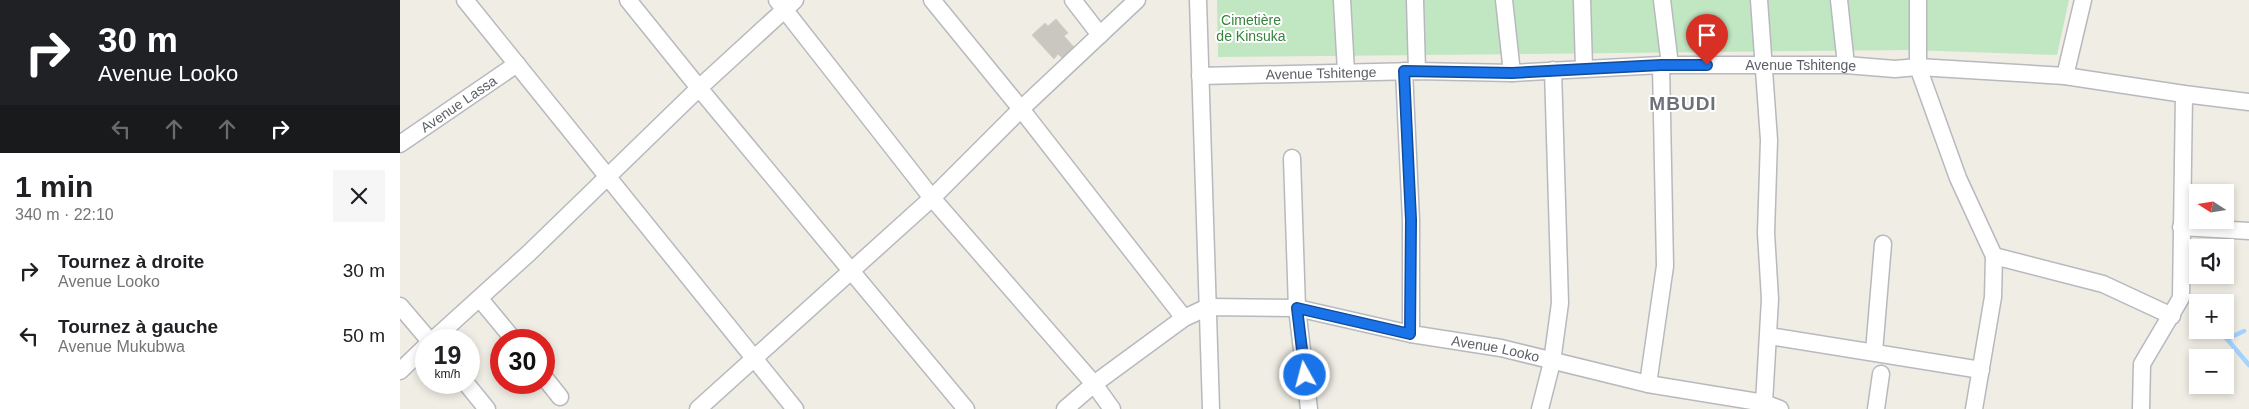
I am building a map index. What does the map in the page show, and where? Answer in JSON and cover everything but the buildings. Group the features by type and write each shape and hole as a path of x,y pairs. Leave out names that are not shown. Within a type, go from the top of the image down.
{"street":[{"path":"465,0 795,409"},
{"path":"628,0 698,88 966,409"},
{"path":"932,0 1021,109 1184,318"},
{"path":"1073,0 1100,35"},
{"path":"698,409 932,198 1021,109 1137,0"},
{"path":"1198,0 1212,409"},
{"path":"1342,0 1346,72"},
{"path":"1410,334 1410,71 1415,0"},
{"path":"1504,0 1512,73"},
{"path":"1582,0 1584,68"},
{"path":"1648,384 1665,266 1666,65 1662,0"},
{"path":"1759,0 1769,140 1766,233 1770,299 1764,403"},
{"path":"1839,0 1846,65"},
{"path":"1918,0 1918,67 1958,178 1994,256 1993,297 1974,409"},
{"path":"2065,76 2083,0"},
{"path":"444,329 480,299 609,177 786,3 932,198 1094,384 1112,409"},
{"name":"Avenue Lassa","path":"400,144 517,64"},
{"name":"Avenue Tshitenge","path":"1200,76 1410,71 1512,73 1666,65 1846,65 1895,69 1918,67 2065,76 2249,102"},
{"path":"1540,409 1552,362 1560,303 1553,70"},
{"path":"2141,409 2142,364 2160,330 2172,316 2181,298 2184,94"},
{"path":"1292,158 1297,308 1309,409"},
{"path":"2181,227 2249,232"},
{"path":"1874,352 1883,244"},
{"path":"1994,256 2103,284 2172,316"},
{"path":"480,299 505,329"},
{"path":"400,306 421,329"},
{"path":"1065,409 1094,384 1184,318 1208,307"},
{"name":"Avenue Looko","path":"1208,307 1297,308 1410,334 1501,348 1648,384 1764,403 1780,409"},
{"path":"1769,336 1981,370"},
{"path":"400,371 415,357"},
{"path":"1876,409 1881,374"},
{"path":"555,391 560,397"},
{"path":"475,394 487,409"}],"green space":[{"name":"Cimetière de Kinsuka","path":"1217,0 2069,0 2057,55 1911,50 1218,57"}],"waterway":[{"path":"2234,336 2244,331"},
{"path":"2227,339 2249,365"}],"district":[{"name":"MBUDI","path":"1683,103"}],"route":[{"path":"1305,375 1297,308 1410,334 1411,220 1404,71 1512,73 1661,65 1707,65"}]}
